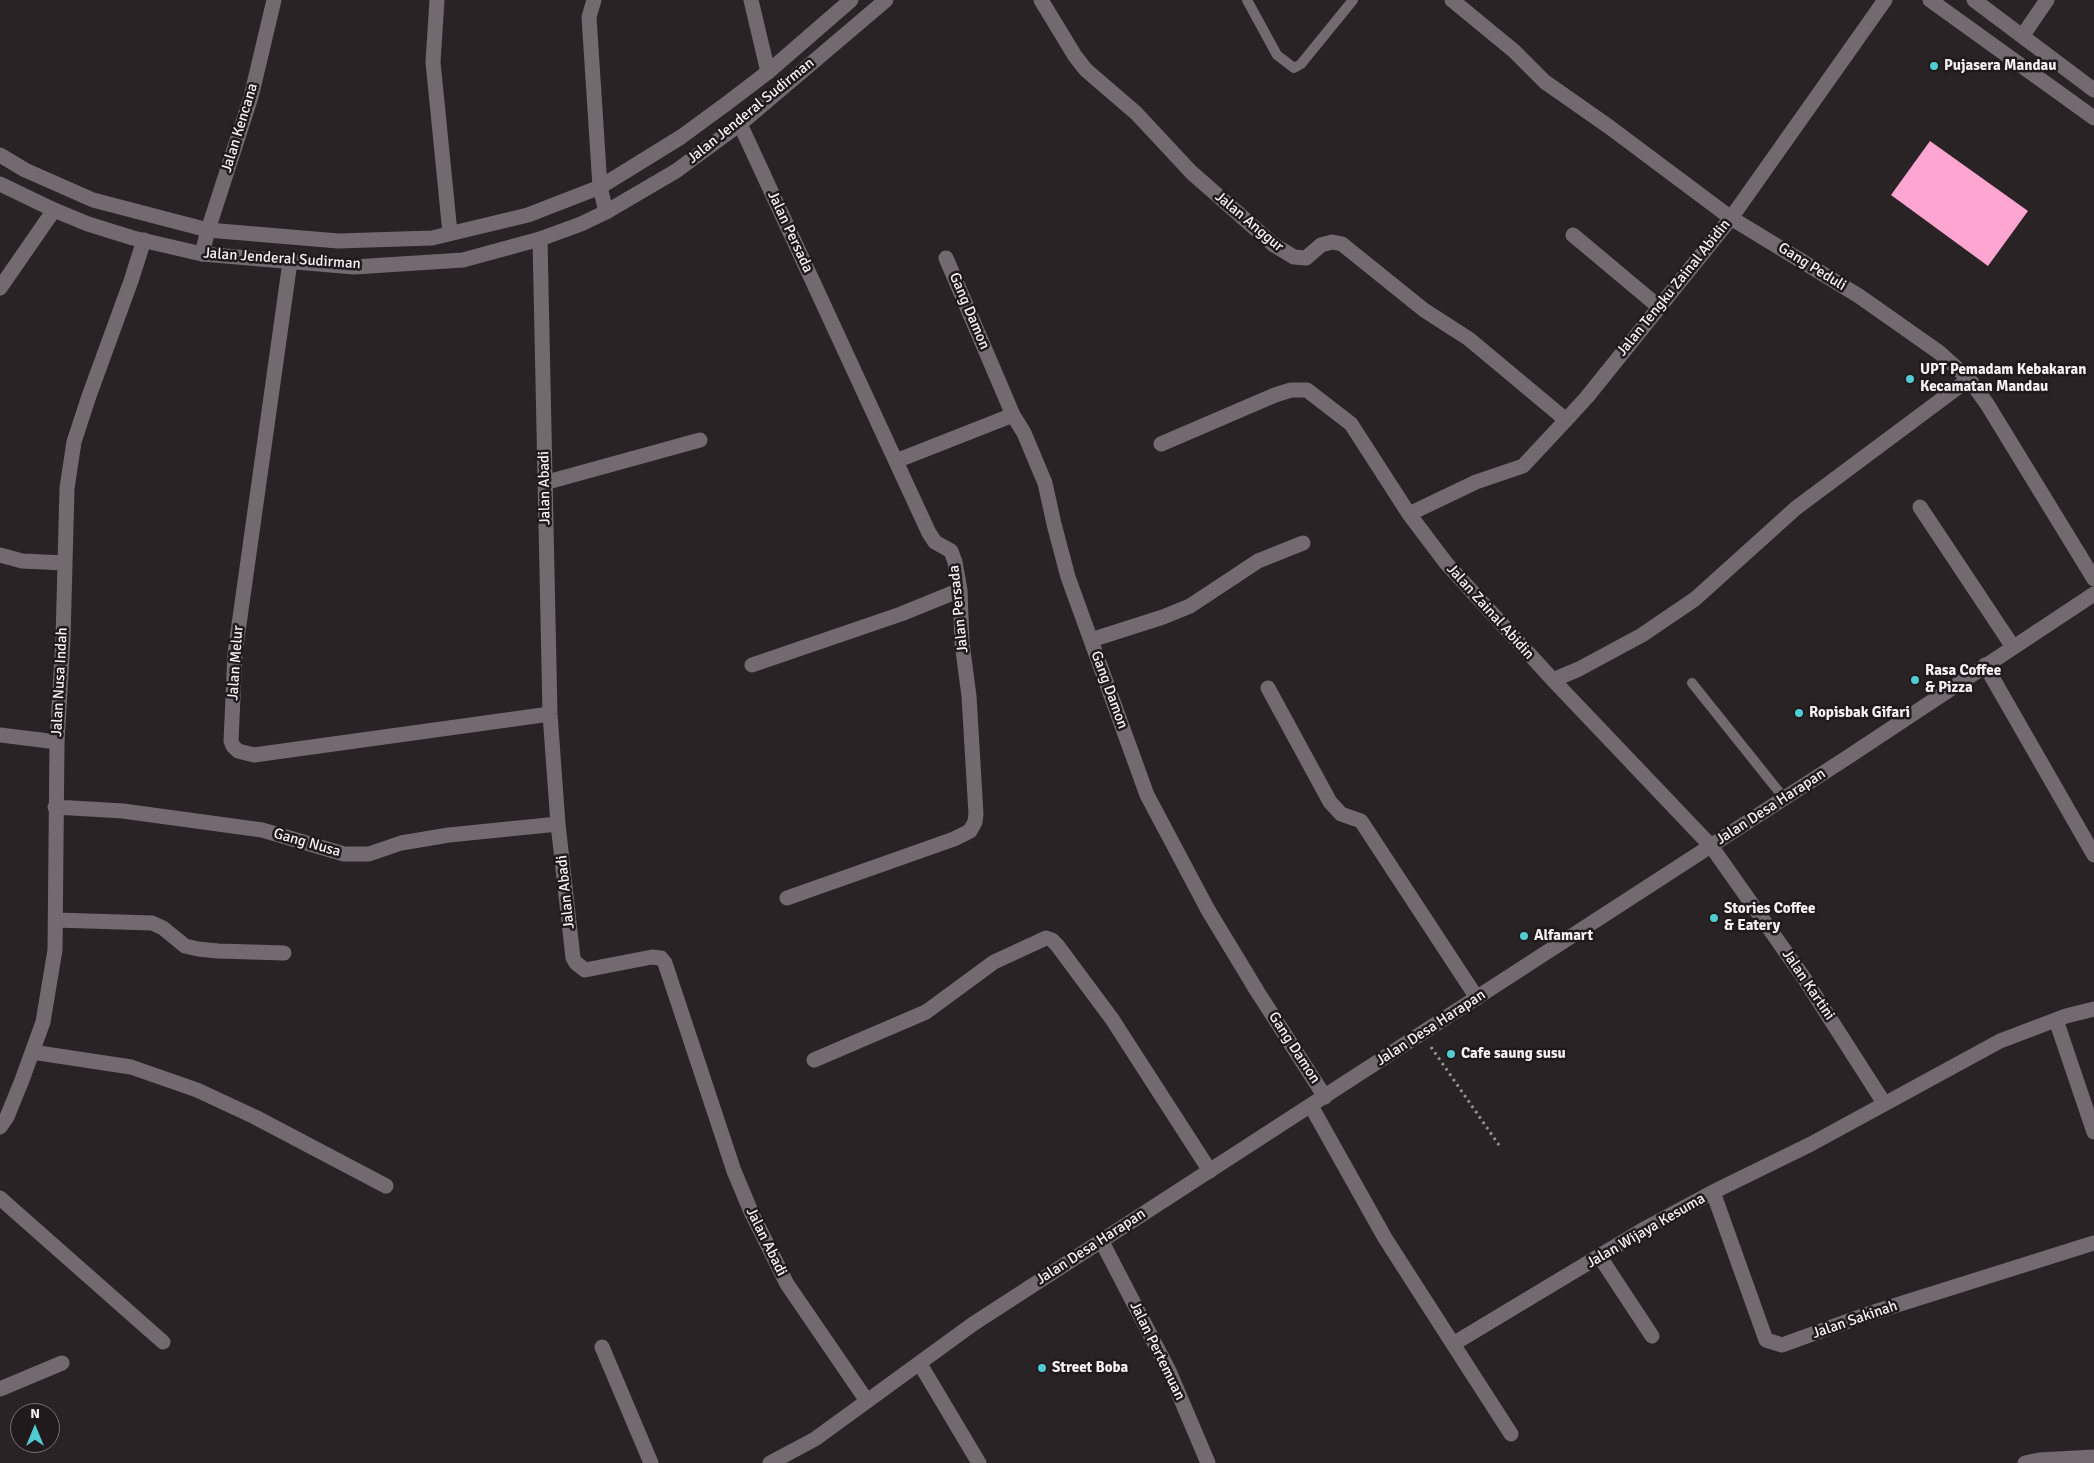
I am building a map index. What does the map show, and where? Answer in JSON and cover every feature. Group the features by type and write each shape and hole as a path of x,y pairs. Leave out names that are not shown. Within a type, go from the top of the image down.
{"street":[{"name":"Jalan Kencana","path":"202,254 251,98 274,0"},
{"path":"436,0 433,62 450,233"},
{"path":"594,0 589,17 600,187 606,212"},
{"path":"751,0 768,72"},
{"name":"Jalan Jenderal Sudirman","path":"0,155 25,170 93,200 208,230 338,241 432,238 528,215 600,187 681,137 768,72 851,0"},
{"name":"Jalan Jenderal Sudirman","path":"0,184 88,224 202,254 354,267 463,260 540,239 581,224 606,212 676,171 740,124 886,0"},
{"name":"Jalan Anggur","path":"1041,0 1075,56 1086,70 1136,114 1191,172 1274,245 1294,256 1306,258 1322,245 1332,242 1342,244 1424,310 1469,339 1566,420"},
{"name":"Gang Peduli","path":"1452,0 1469,12 1485,29 1514,51 1545,82 1608,126 1731,218 1859,296 1940,353 1969,379 1987,404 2094,579"},
{"name":"Jalan Tengku Zainal Abidin","path":"1409,514 1476,482 1523,466 1566,420 1587,397 1731,218 1886,0"},
{"path":"1930,0 2094,118"},
{"path":"1974,0 2094,90"},
{"path":"2023,35 2046,0"},
{"name":"Jalan Persada","path":"740,124 929,533 935,542 951,551 960,590 962,643 969,696 976,814 970,831 954,839 787,898"},
{"path":"0,288 54,210"},
{"path":"1572,235 1659,307"},
{"name":"Jalan Abadi","path":"540,239 550,714 558,824 573,958 576,963 586,970 652,957 663,960 734,1171 752,1214 787,1284 867,1401"},
{"name":"Jalan Nusa Indah","path":"0,1127 7,1117 43,1022 55,950 57,742 63,639 67,488 74,442 132,281 144,240"},
{"name":"Gang Damon","path":"946,258 1013,415 1024,433 1045,483 1068,577 1147,795 1208,910 1325,1097"},
{"name":"Jalan Melur","path":"290,262 235,654 231,741 233,746 238,751 254,755 550,714"},
{"path":"1553,680 1580,669 1642,635 1695,599 1796,508 1969,379"},
{"name":"Jalan Zainal Abidin","path":"1161,444 1276,395 1291,390 1307,390 1351,424 1409,514 1446,563 1553,680 1711,846"},
{"path":"896,461 1013,415"},
{"path":"544,483 700,440"},
{"path":"1920,507 2013,646"},
{"path":"1091,640 1163,617 1190,606 1258,561 1303,543"},
{"path":"0,555 22,561 65,563"},
{"path":"752,665 902,614 960,590"},
{"name":"Jalan Desa Harapan","path":"770,1463 814,1439 973,1324 1711,846 2094,594"},
{"path":"1985,665 2094,854"},
{"path":"1268,688 1330,802 1341,814 1362,821 1477,998"},
{"path":"0,735 57,742"},
{"name":"Gang Nusa","path":"55,807 123,811 262,830 344,854 369,854 401,843 449,835 558,824"},
{"name":"Jalan Kartini","path":"1711,846 1804,978 1884,1103"},
{"path":"56,920 152,923 163,928 185,946 198,949 284,953"},
{"path":"814,1060 926,1012 994,962 1046,938 1052,940 1057,945 1112,1019 1210,1171"},
{"name":"Jalan Wijaya Kesuma","path":"1454,1344 1646,1228 1713,1192 1811,1144 2000,1041 2056,1020 2094,1009"},
{"path":"2056,1020 2094,1132"},
{"path":"32,1052 131,1067 197,1090 255,1117 386,1186"},
{"path":"1311,1106 1385,1238 1511,1434"},
{"name":"Jalan Sakinah","path":"1713,1192 1766,1340 1782,1345 1865,1315 2094,1243"},
{"path":"0,1198 163,1342"},
{"name":"Jalan Pertemuan","path":"1102,1242 1169,1371 1208,1463"},
{"path":"1600,1257 1652,1336"},
{"path":"602,1347 651,1463"},
{"path":"0,1389 62,1363"},
{"path":"920,1364 979,1463"},
{"path":"2026,1463 2039,1460 2094,1457"}],"lane":[{"path":"1247,0 1277,55 1294,68 1301,64 1353,0"},
{"path":"1692,683 1784,798"}],"path":[{"path":"1422,1034 1501,1148"}],"building":[{"path":"1930,141 2028,211 1988,266 1891,195"}],"place":[{"name":"Pujasera Mandau","path":"1934,66"},
{"name":"UPT Pemadam Kebakaran Kecamatan Mandau","path":"1910,379"},
{"name":"Rasa Coffee & Pizza","path":"1915,680"},
{"name":"Ropisbak Gifari","path":"1799,713"},
{"name":"Stories Coffee & Eatery","path":"1714,918"},
{"name":"Alfamart","path":"1524,936"},
{"name":"Cafe saung susu","path":"1451,1054"},
{"name":"Street Boba","path":"1042,1368"}]}
